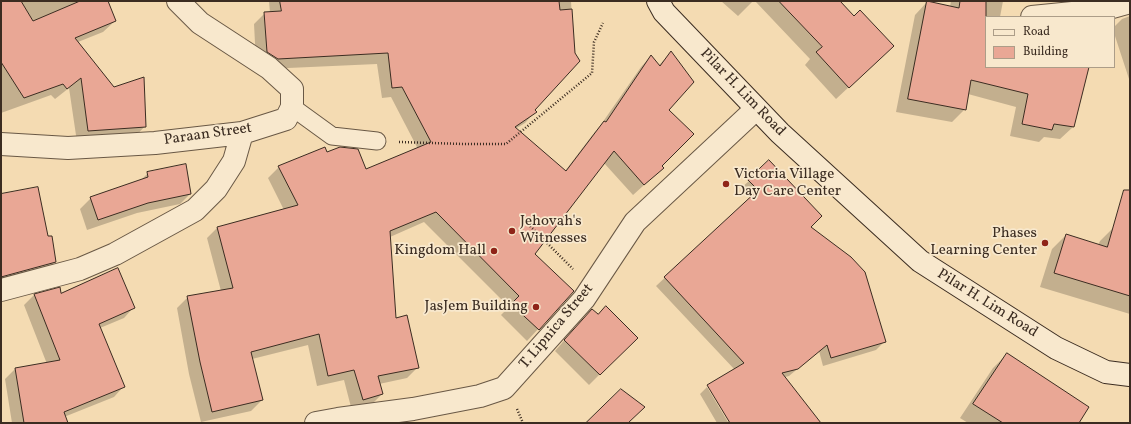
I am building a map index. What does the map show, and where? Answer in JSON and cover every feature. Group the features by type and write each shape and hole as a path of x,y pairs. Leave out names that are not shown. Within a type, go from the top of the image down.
{"street":[{"path":"178,1 200,23 269,68 292,89 292,107"},
{"name":"Pilar H. Lim Road","path":"658,1 664,12 780,133 920,261 1056,348 1106,372 1130,375"},
{"path":"1042,16 1102,10 1130,2"},
{"name":"Paraan Street","path":"1,144 68,148 155,143 242,133 286,119 292,107"},
{"name":"T. Lipnica Street","path":"316,423 413,409 480,396 504,388 584,299 635,222 756,109"},
{"path":"1,290 80,270 115,254 195,210 216,189 234,161 242,133"}],"lane":[{"path":"292,107 332,136 377,141"}],"path":[{"path":"377,141 506,144 592,73 594,42 603,23"},
{"path":"528,224 575,271"},
{"path":"516,406 523,423"}],"building":[{"path":"1,1 21,1 33,21 80,1 108,1 116,21 75,38 114,87 144,77 146,127 88,131 81,78 67,89 63,84 24,98 1,62"},
{"path":"280,1 559,1 560,10 572,9 575,53 580,61 535,110 537,112 515,127 566,171 604,121 606,122 651,55 660,66 671,51 694,82 669,110 694,134 662,166 664,168 644,185 614,151 535,254 574,291 539,330 511,304 519,296 436,212 390,231 396,318 407,315 419,368 378,376 383,394 363,400 354,370 328,376 319,334 251,352 263,400 212,412 187,296 233,288 217,227 298,205 278,166 325,147 327,152 340,147 358,149 366,169 431,142 402,87 392,88 388,53 278,59 267,52 264,12 281,11"},
{"path":"779,1 840,1 854,16 860,10 894,46 849,88 816,52 822,47"},
{"path":"927,1 959,8 960,1 986,1 985,68 1089,68 1074,127 1054,124 1052,130 1022,124 1028,94 971,80 966,110 908,99"},
{"path":"769,160 822,216 811,227 851,257 865,272 886,342 831,358 827,345 798,369 782,373 821,423 730,423 707,385 744,363 664,277 758,190 748,180"},
{"path":"186,164 191,194 148,203 98,220 90,197 148,177 147,172"},
{"path":"38,187 48,236 52,236 56,262 1,277 1,194"},
{"path":"1124,190 1130,190 1130,296 1054,273 1066,234 1107,247"},
{"path":"118,268 135,308 99,324 125,387 64,412 68,423 24,423 15,368 60,360 34,294 60,287 61,293"},
{"path":"606,306 638,338 600,375 564,340 592,309 598,314"},
{"path":"1007,353 1089,407 1079,423 1003,423 973,404"},
{"path":"621,389 645,407 628,423 586,423"}],"place":[{"name":"Victoria Village Day Care Center","path":"726,184"},
{"name":"Jehovah's Witnesses","path":"512,231"},
{"name":"Phases Learning Center","path":"1045,243"},
{"name":"Kingdom Hall","path":"494,251"},
{"name":"JasJem Building","path":"536,307"}]}
